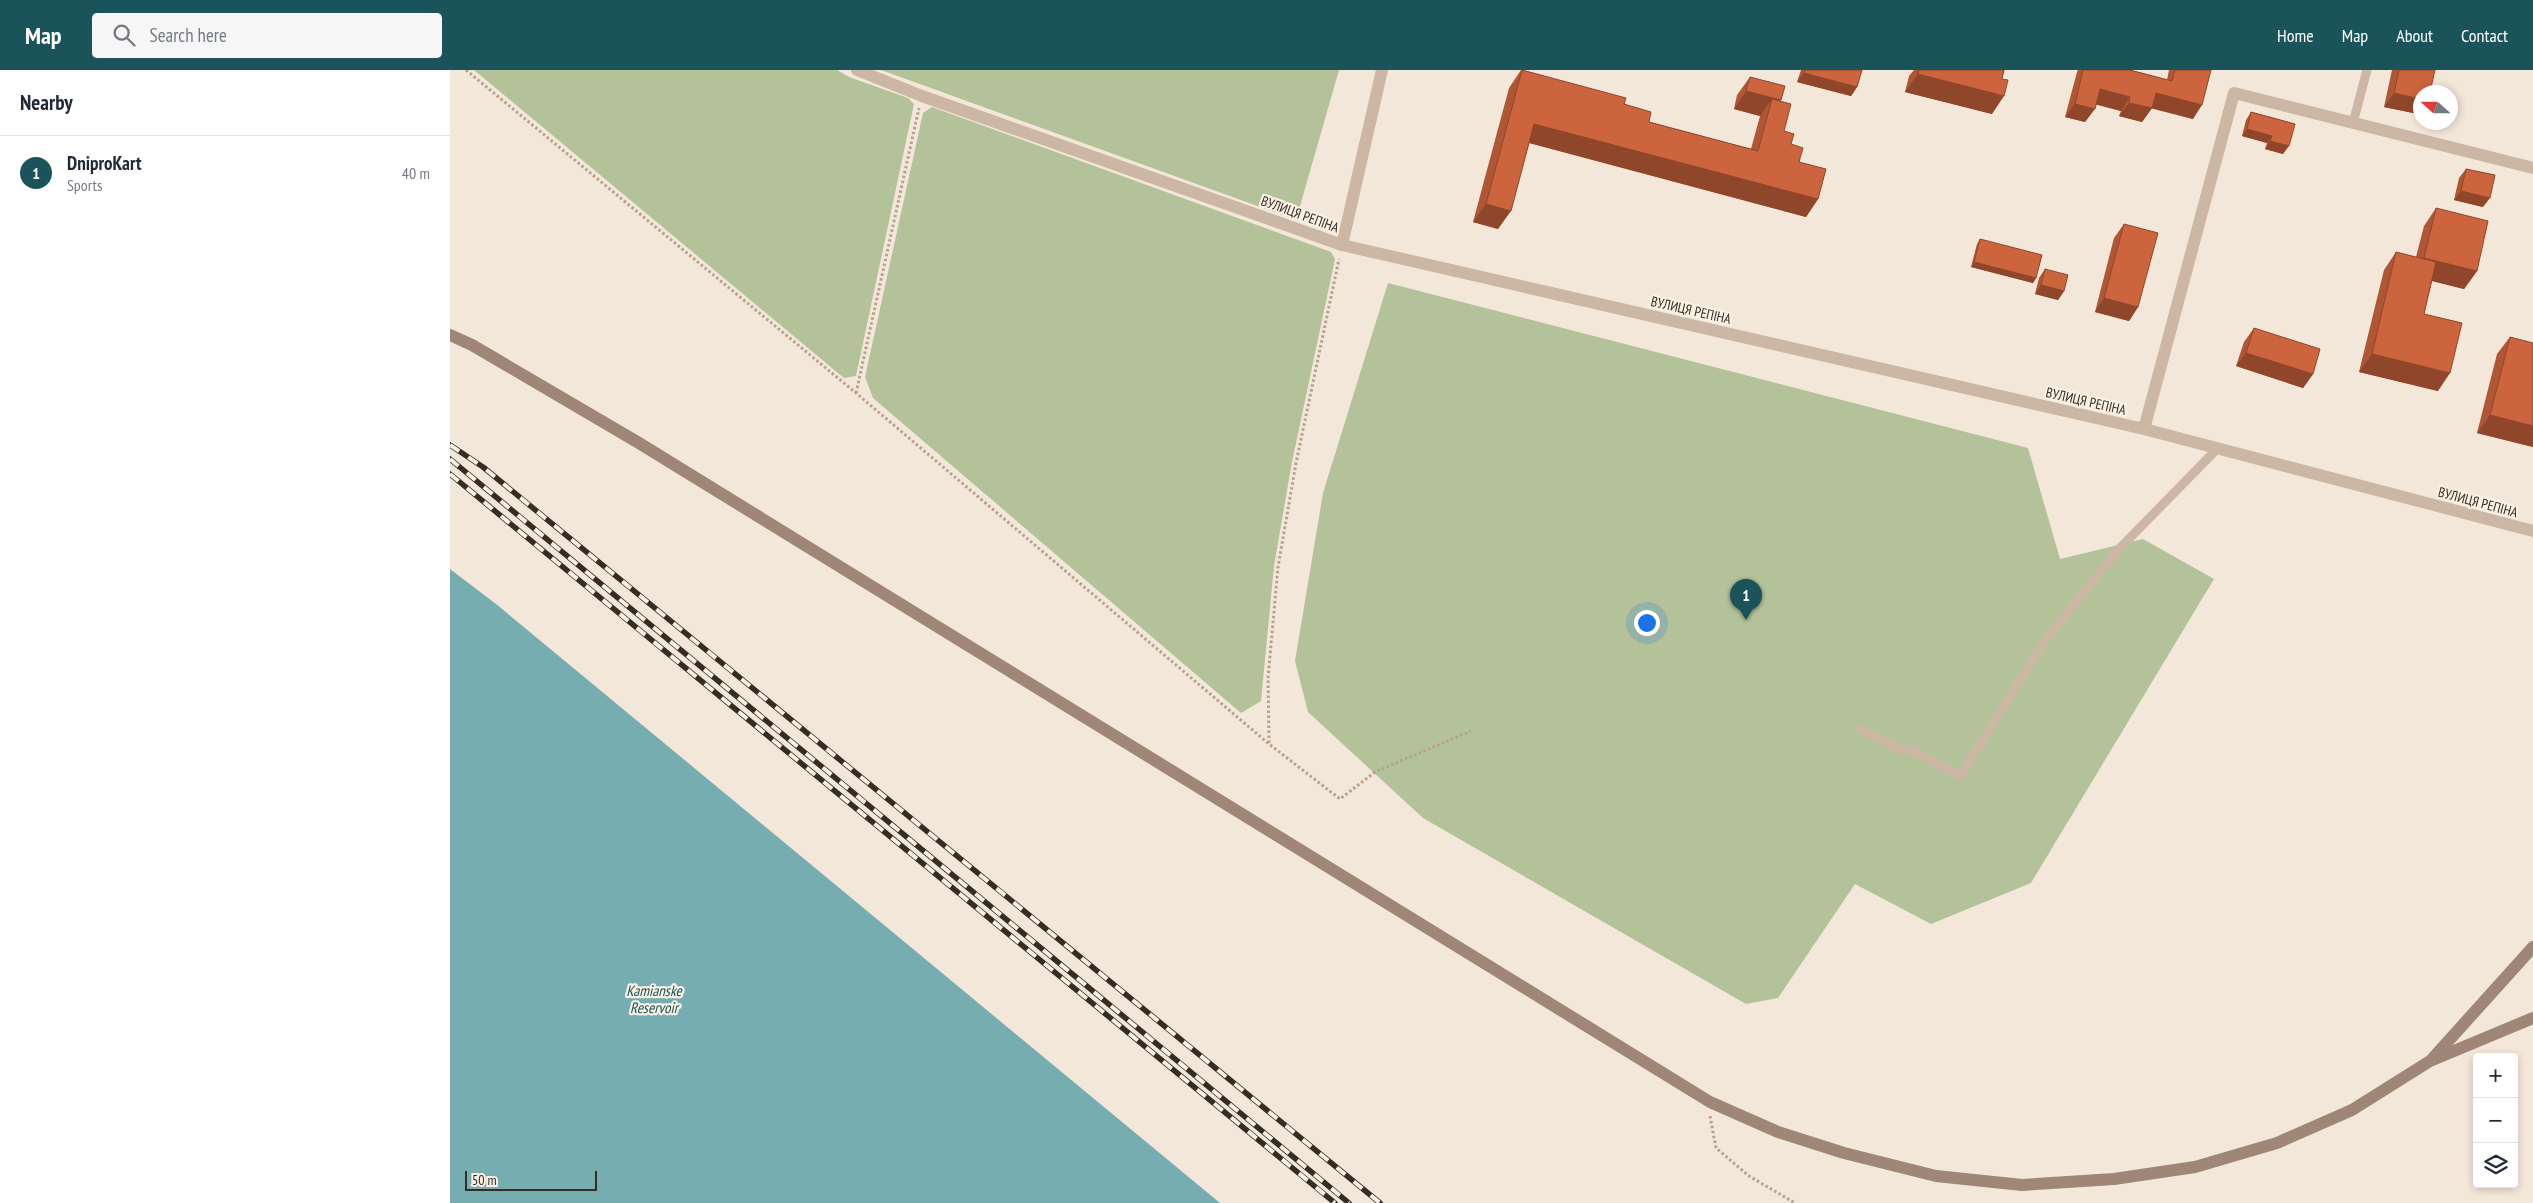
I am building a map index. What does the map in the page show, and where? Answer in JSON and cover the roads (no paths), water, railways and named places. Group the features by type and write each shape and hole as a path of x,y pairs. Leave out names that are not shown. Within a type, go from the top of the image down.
{"main road":[{"path":"450,335 472,345 639,443 1710,1102 1778,1132 1844,1153 1936,1176 2022,1185 2114,1179 2195,1167 2277,1143 2352,1110 2430,1061 2533,1018"},
{"path":"2430,1061 2533,947"}],"street":[{"name":"ВУЛИЦЯ РЕПІНА","path":"857,70 922,96 1342,245 2144,429 2533,531"},
{"path":"1342,245 1382,70"},
{"path":"2144,429 2234,93 2533,168"}],"lane":[{"path":"2353,123 2367,70"},
{"path":"1860,729 1902,750 1912,750 1960,776 2046,639 2118,550 2217,449"}],"water":[{"name":"Kamianske Reservoir","path":"450,569 496,604 1220,1203 450,1203"}],"railway":[{"path":"450,445 483,467 1380,1203"},
{"path":"450,459 1349,1203"},
{"path":"450,474 1335,1203"}],"place":[{"name":"DniproKart","path":"1746,620"}]}
